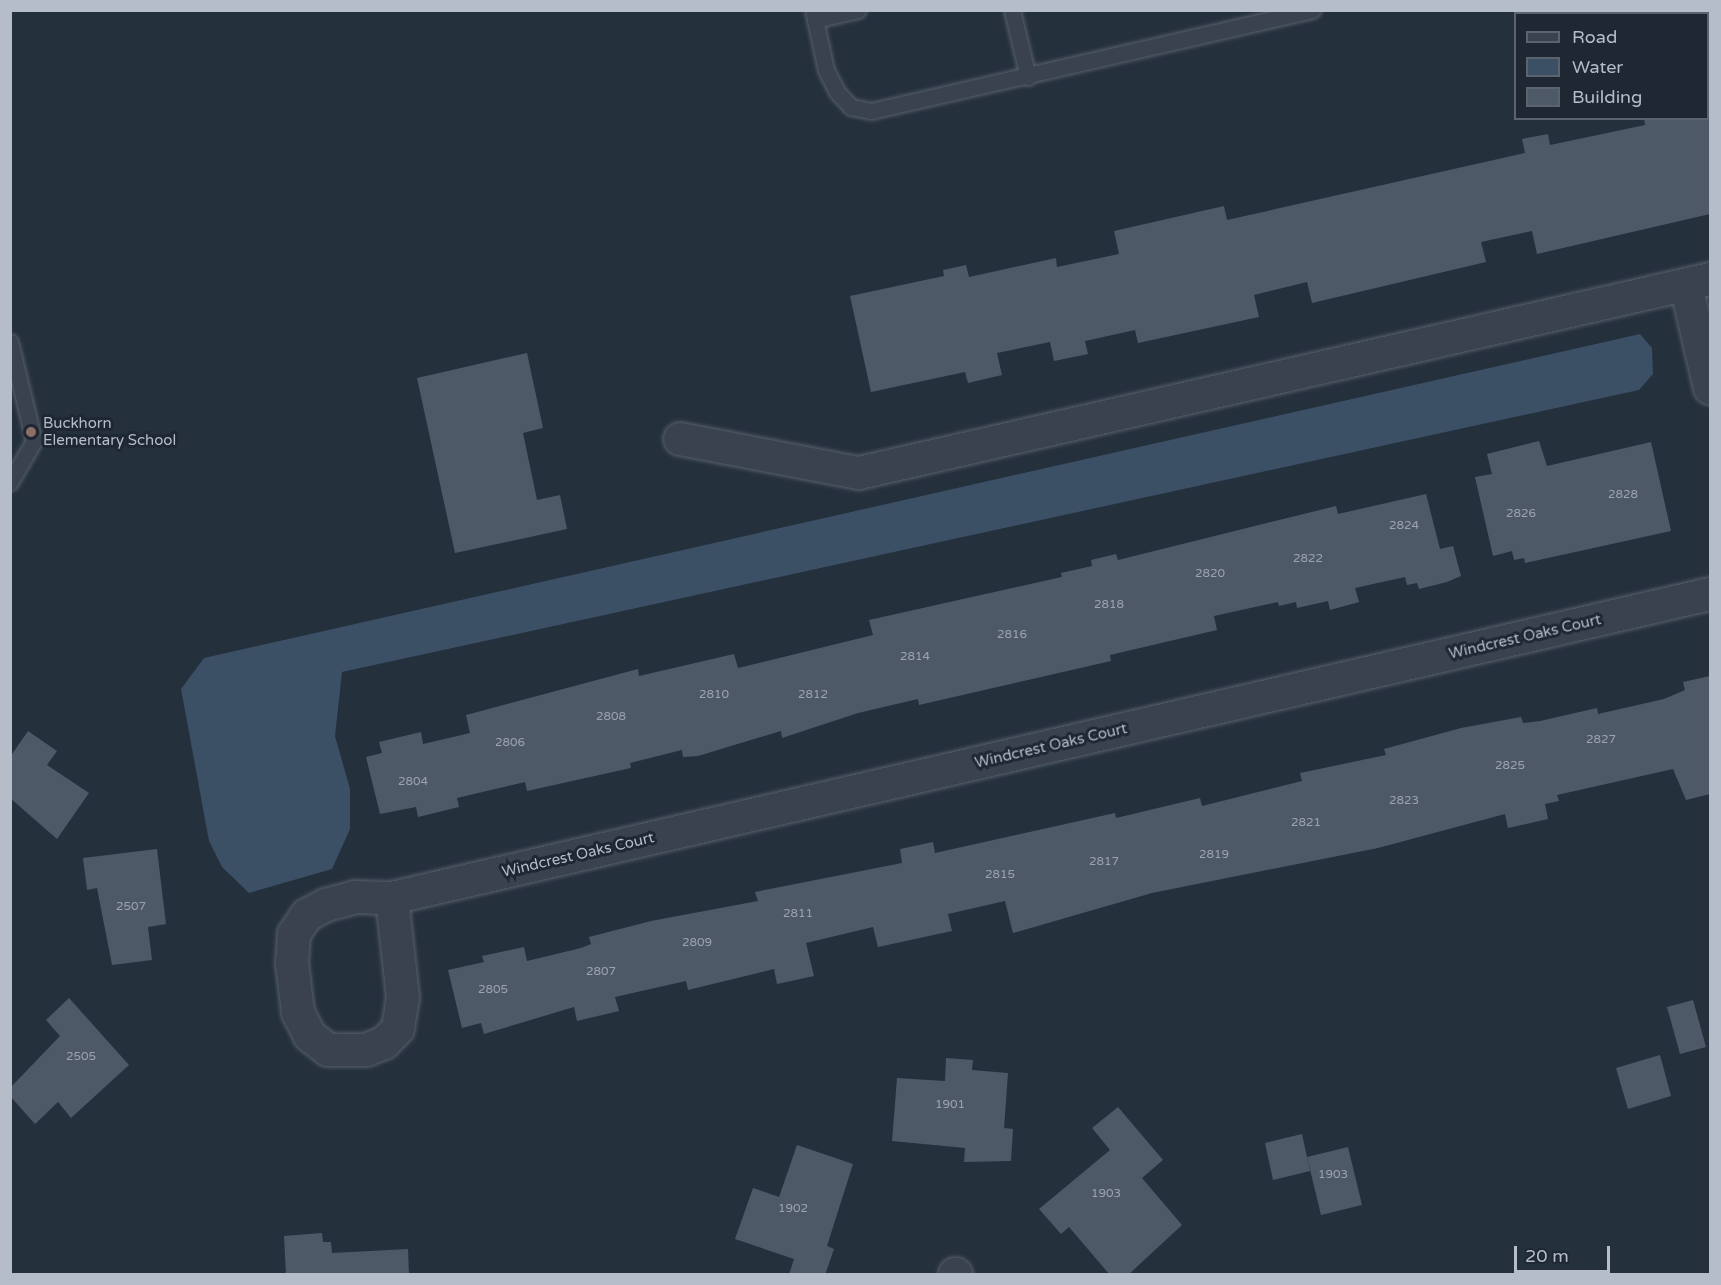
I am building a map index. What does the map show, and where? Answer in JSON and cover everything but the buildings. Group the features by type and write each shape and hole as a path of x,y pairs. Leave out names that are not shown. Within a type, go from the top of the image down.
{"street":[{"path":"680,440 859,473 1698,282 1710,388"},
{"name":"Windcrest Oaks Court","path":"392,898 403,997 398,1029 384,1043 366,1050 328,1050 310,1036 298,1011 294,934 307,915 326,905 355,897 392,898 1710,594"}],"lane":[{"path":"858,10 814,15 826,70 851,107 899,107 1313,10"},
{"path":"1012,10 1028,77"},
{"path":"10,342 34,441 10,482"}],"water":[{"path":"1640,334 1652,348 1653,374 1639,390 342,672 335,736 350,789 350,829 332,869 249,893 222,867 209,841 181,689 204,658"}],"place":[{"name":"Buckhorn Elementary School","path":"31,432"}]}
